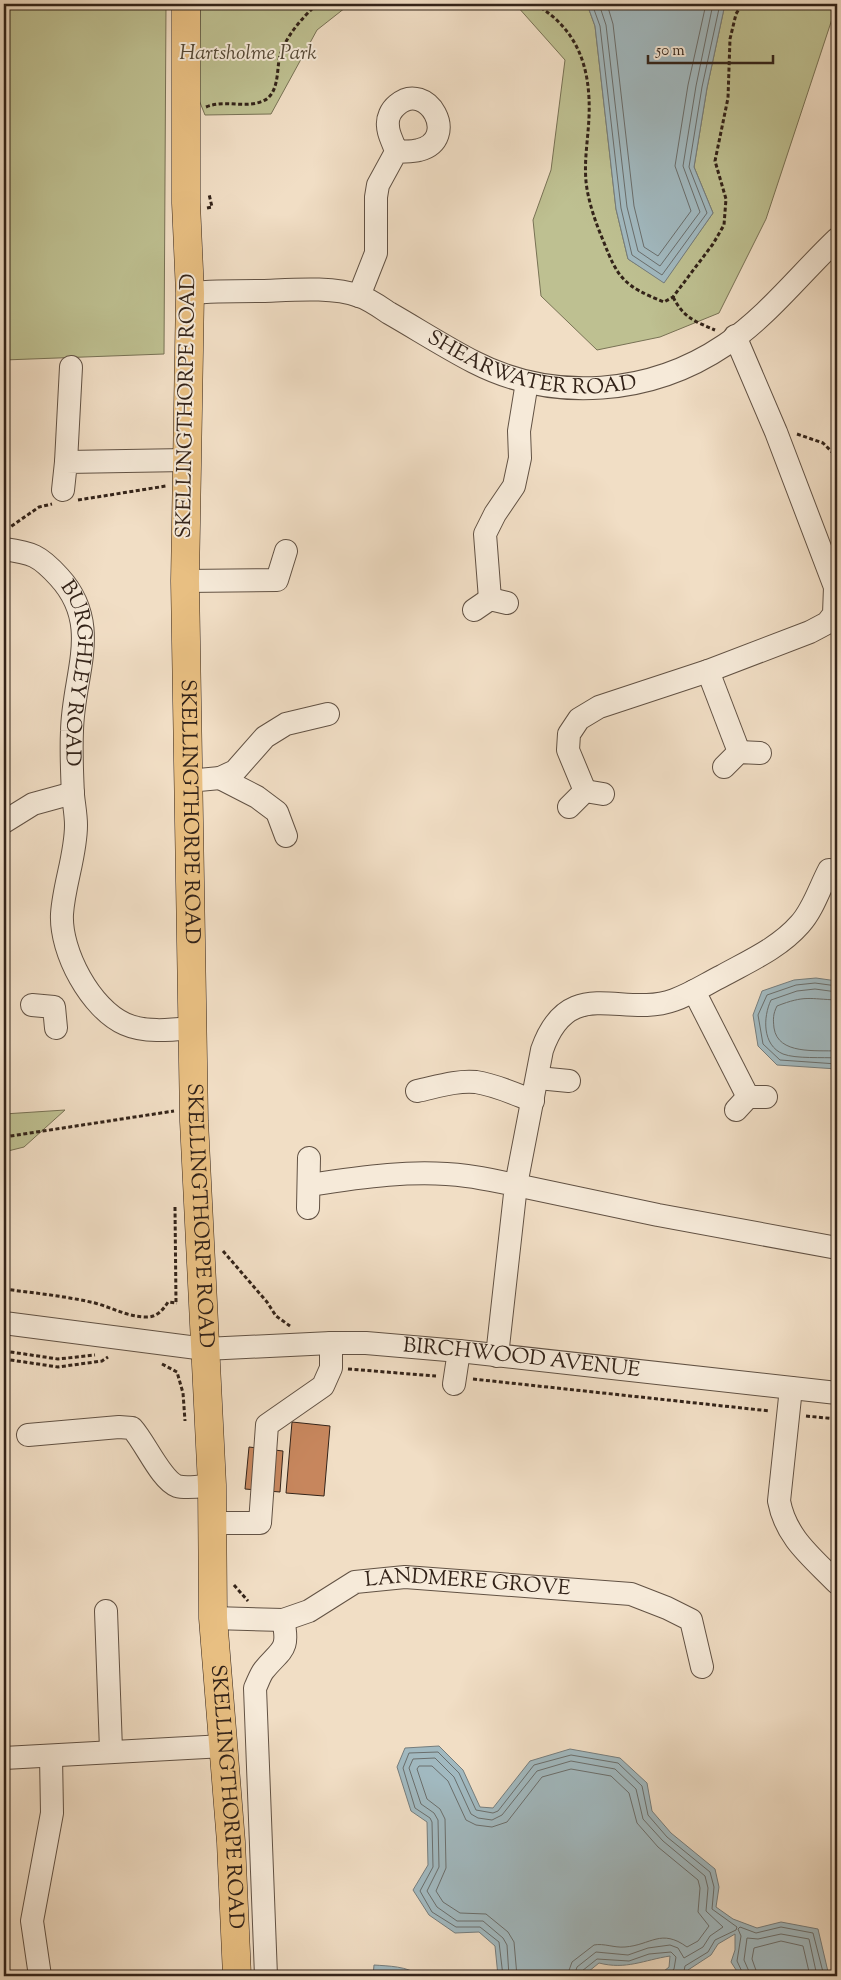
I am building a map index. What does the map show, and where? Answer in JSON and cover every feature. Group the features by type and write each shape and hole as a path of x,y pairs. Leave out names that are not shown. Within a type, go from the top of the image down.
{"main road":[{"name":"SKELLINGTHORPE ROAD","path":"186,4 186,203 190,292 185,581 192,1028 204,1349 212,1485 214,1618 224,1746 237,1976"}],"street":[{"path":"360,296 376,253 376,197 378,185 396,152"},
{"name":"SHEARWATER ROAD","path":"190,292 312,289 360,296 473,362 500,374 527,382 569,388 608,388 641,383 679,369 730,341 778,300 837,238"},
{"path":"569,807 594,792 568,750 569,734 579,719 599,708 708,671 810,632 826,623 834,614 835,587 776,432 730,341"},
{"path":"64,498 71,367"},
{"path":"490,604 485,534 495,514 514,486 520,458 520,431 527,382"},
{"path":"66,462 186,460"},
{"name":"BURGHLEY ROAD","path":"4,549 31,552 52,569 70,590 80,611 84,631 72,730 73,793 76,825 62,916 73,966 85,985 107,1012 125,1024 144,1029 192,1028"},
{"path":"185,581 277,580 286,551"},
{"path":"708,671 741,758"},
{"path":"188,781 220,778 235,771 265,738 286,724 328,714"},
{"path":"220,778 257,797 276,812 286,836"},
{"path":"4,822 33,804 73,793"},
{"path":"497,1356 516,1186 542,1050 547,1035 557,1021 570,1010 590,1004 606,1002 653,1004 673,1000 694,991 772,949 801,923 829,870"},
{"path":"47,1013 85,985"},
{"path":"694,991 750,1101"},
{"path":"538,1078 569,1081"},
{"path":"417,1091 444,1085 475,1082 533,1101"},
{"path":"308,1208 310,1185 309,1158"},
{"path":"310,1185 361,1177 408,1174 467,1176 658,1215 837,1248"},
{"name":"BIRCHWOOD AVENUE","path":"4,1323 204,1349 366,1343 459,1351 837,1393"},
{"path":"213,1523 260,1523 267,1425 322,1386 331,1368 331,1343"},
{"path":"454,1379 459,1351"},
{"path":"791,1388 779,1501 783,1519 793,1536 837,1583"},
{"path":"28,1435 120,1427 132,1428 142,1439 169,1482 179,1486 212,1485"},
{"name":"LANDMERE GROVE","path":"283,1620 308,1611 355,1582 405,1577 631,1594 691,1620 702,1667"},
{"path":"106,1611 111,1750"},
{"path":"214,1618 283,1620"},
{"name":"SKELLINGTHORPE ROAD","path":"266,1976 255,1688 263,1671 284,1650 285,1631 283,1620"},
{"path":"4,1758 51,1756 111,1750 224,1746"},
{"path":"40,1976 32,1921 52,1812 51,1756"}],"path":[{"path":"201,106 206,107 218,102 254,103 264,101 271,94 278,77 279,58 302,18 317,4"},
{"path":"535,4 550,12 568,30 586,66 589,115 586,153 587,188 596,225 614,268 625,282 664,302 673,297 713,244 724,224 726,199 714,161 728,98 730,39 736,14 742,4"},
{"path":"673,297 681,312 695,322 716,330 730,341"},
{"path":"776,432 796,434 824,443 837,457"},
{"path":"4,532 39,507 64,498 174,485"},
{"path":"4,1137 195,1108"},
{"path":"217,1245 267,1302 276,1316 293,1328"},
{"path":"4,1289 88,1302 125,1314 149,1317 162,1312 168,1302 176,1303"},
{"path":"4,1351 58,1359 102,1354 108,1357 102,1361 58,1367 4,1359"},
{"path":"158,1364 167,1366 177,1372 183,1393 184,1415"},
{"path":"342,1368 776,1412"},
{"path":"800,1415 837,1419"}],"green space":[{"path":"4,4 166,4 164,354 4,360"},
{"name":"Hartsholme Park","path":"200,4 350,4 317,30 271,114 205,115 199,100"},
{"path":"511,4 587,4 595,26 616,209 628,259 664,282 713,213 694,167 707,88 725,4 837,4 766,219 719,313 660,337 597,350 541,296 533,220 551,170 565,60 517,6"},
{"path":"65,1110 24,1147 4,1152 4,1114"}],"water":[{"path":"587,4 725,4 707,88 694,167 713,213 664,283 628,259 616,209 595,26"},
{"path":"816,978 837,981 837,1069 777,1065 758,1046 753,1015 762,991 794,980"},
{"path":"439,1746 463,1770 480,1807 493,1808 530,1761 570,1749 620,1758 647,1783 652,1811 671,1833 715,1869 719,1887 716,1907 733,1919 757,1928 781,1922 818,1929 829,1976 740,1976 731,1962 735,1950 735,1934 718,1944 711,1955 688,1970 688,1976 658,1976 669,1967 670,1956 626,1965 599,1963 583,1976 498,1976 495,1946 479,1932 455,1933 429,1915 413,1890 428,1865 427,1822 411,1811 397,1767 405,1748"},
{"path":"374,1965 404,1968 419,1976 373,1976"}],"building":[{"path":"292,1422 330,1426 324,1496 286,1493"},
{"path":"249,1447 283,1451 280,1492 245,1489"}]}
